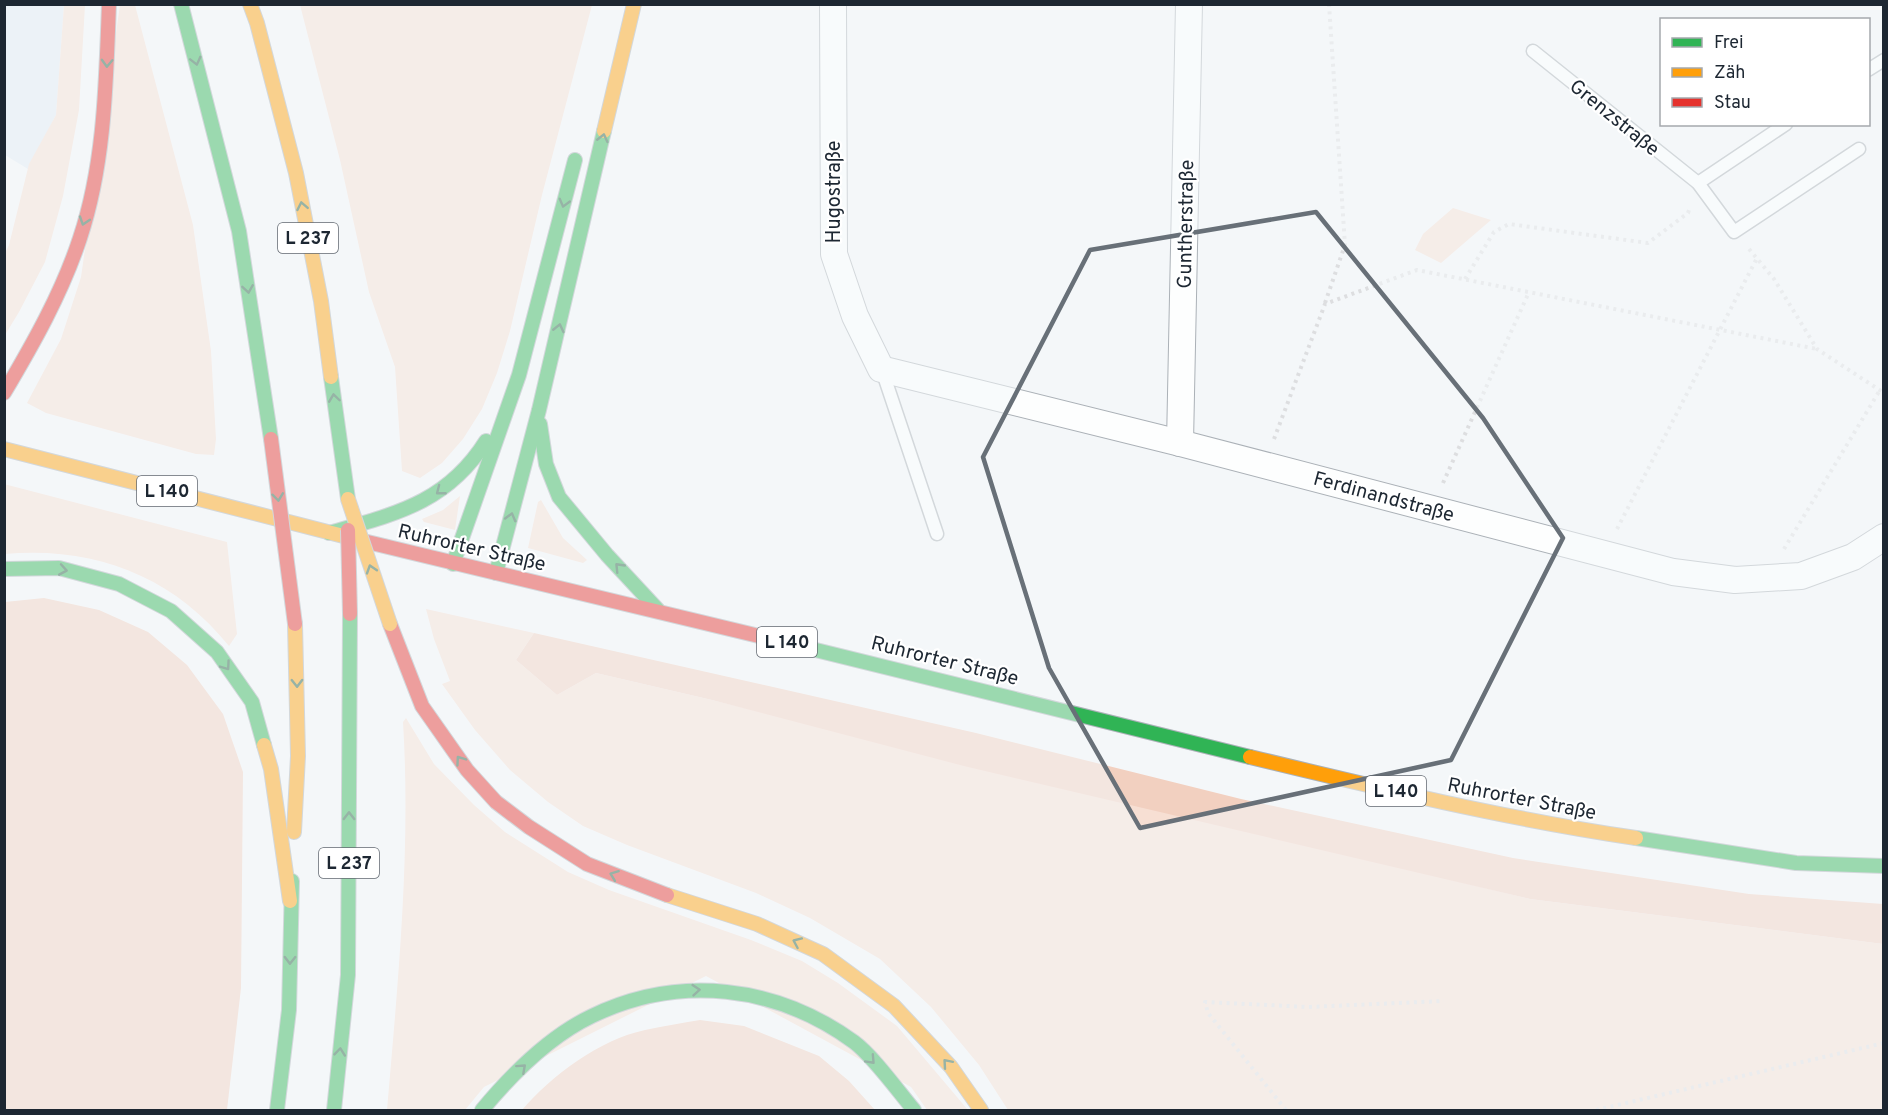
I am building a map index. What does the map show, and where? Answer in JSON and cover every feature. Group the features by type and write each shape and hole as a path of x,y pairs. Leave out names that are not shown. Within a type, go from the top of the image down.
{"main road":[{"path":"5,392 62,285 87,215 106,86 109,4"},
{"name":"L 237","path":"181,4 239,231 271,440 295,624 298,756 290,901 289,1010 277,1110"},
{"name":"L 237","path":"250,4 257,22 296,173 321,301 348,499 350,614 348,975 334,1110"},
{"path":"257,22 258,4"},
{"path":"496,573 539,410 634,4"},
{"path":"453,564 519,375 578,149"},
{"path":"329,534 403,512 431,497 463,473 482,450 519,375"},
{"path":"539,410 546,464 559,498 658,610"},
{"name":"Ruhrorter Straße","path":"4,448 329,534 658,610 1336,778 1561,827 1796,863 1884,866"},
{"path":"348,499 390,624 422,706 467,770 496,802 529,827 587,864 671,897 757,924 823,954 894,1006 951,1067 981,1110"},
{"path":"4,569 59,568 119,584 171,611 217,652 252,702 271,769 290,901"},
{"path":"482,1110 504,1084 551,1042 591,1016 647,995 708,989 766,998 817,1018 856,1043 914,1110"}],"street":[{"name":"Hugostraße","path":"832,4 834,254 855,316 881,369"},
{"name":"Guntherstraße","path":"1180,443 1189,4"},
{"name":"Ferdinandstraße","path":"881,369 1180,443 1683,573 1734,580 1801,576 1853,557 1884,537"}],"lane":[{"name":"Grenzstraße","path":"1533,51 1698,183 1734,232"},
{"path":"1870,69 1884,60"},
{"path":"1698,183 1783,126"},
{"path":"1734,232 1859,149"},
{"path":"881,369 937,534"}],"path":[{"path":"1265,465 1346,245 1329,4"},
{"path":"1465,279 1494,232 1509,224 1648,243 1688,213 1698,183"},
{"path":"1734,232 1774,279 1817,349"},
{"path":"1604,553 1756,258"},
{"path":"1324,304 1417,270 1817,349 1882,391 1781,553 1777,578"},
{"path":"1431,509 1528,292"},
{"path":"1286,1110 1208,1013 1205,1002 1309,1007 1444,1001"},
{"path":"1596,1110 1884,1043"}],"highlighted area":[{"path":"1316,212 1483,418 1563,538 1451,760 1140,828 1049,668 983,457 1090,250"}],"shaded area":[{"path":"5,5 64,5 56,115 28,169 5,155"},
{"path":"64,5 85,5 79,110 63,196 45,262 5,335 5,253 29,164 56,115"},
{"path":"120,5 135,5 193,225 211,351 216,439 214,455 196,454 46,413 27,403 61,339 81,277"},
{"path":"300,5 592,5 542,195 510,331 497,373 482,409 463,439 442,463 420,478 402,471 395,367 369,292 340,160"},
{"path":"1453,208 1491,220 1441,263 1415,250 1423,234"},
{"path":"4,484 227,542 237,634 229,646 183,601 157,584 129,571 100,561 70,555 5,554"},
{"path":"460,496 455,530 424,522 422,519 443,510"},
{"path":"541,500 563,538 587,560 583,563 528,548 538,502"},
{"path":"44,598 99,610 148,632 187,665 223,714 243,772 241,988 227,1110 5,1110 5,602"},
{"path":"426,609 534,633 516,660 557,695 596,673 1530,899 1883,944 1883,1110 1008,1110 979,1065 931,1007 880,959 810,918 756,893 627,845 583,826 548,802 510,770 475,730 442,684 450,681 434,639"},
{"path":"534,633 976,733 1241,799 1513,858 1749,894 1883,904 1883,944 1530,899 964,766 712,700 596,673 557,695 516,660"},
{"path":"406,718 434,764 474,805 505,832 568,872 609,890 751,940 802,961 838,983 897,1026 968,1110 927,1110 911,1087 706,976 484,1087 465,1110 387,1110 402,916 405,819 403,722"},
{"path":"700,1020 744,1026 819,1056 849,1081 875,1110 522,1110 547,1084 594,1050 645,1030"}],"traffic: fast":[{"path":"181,4 239,231 271,439"},
{"path":"496,573 539,410 604,131"},
{"path":"453,564 519,375 575,160"},
{"path":"331,377 348,499"},
{"path":"540,424 546,464 559,497 607,555 658,610"},
{"path":"329,533 397,512 437,492 471,462 486,441"},
{"path":"4,569 59,568 119,584 171,611 217,652 252,702 264,745"},
{"path":"334,1110 348,975 350,614"},
{"path":"763,637 1250,757"},
{"path":"1636,838 1796,863 1884,866"},
{"path":"277,1110 289,1010 292,881"},
{"path":"482,1110 532,1057 576,1024 625,1003 659,994 693,991 726,992 760,998 792,1008 824,1023 861,1048 914,1110"}],"traffic: slow":[{"path":"250,4 296,173 321,301 331,377"},
{"path":"604,131 634,4"},
{"path":"4,449 355,539"},
{"path":"348,499 390,624"},
{"path":"294,832 298,756 295,624"},
{"path":"264,745 271,769 290,901"},
{"path":"1250,757 1490,812 1636,838"},
{"path":"667,895 757,924 823,954 894,1006 951,1067 981,1110"}],"traffic: jam":[{"path":"4,393 56,298 73,258 88,210 95,181 103,122 109,4"},
{"path":"271,439 295,624"},
{"path":"348,530 350,614"},
{"path":"355,539 763,637"},
{"path":"390,624 422,706 467,770 496,802 529,827 587,864 667,895"}]}
